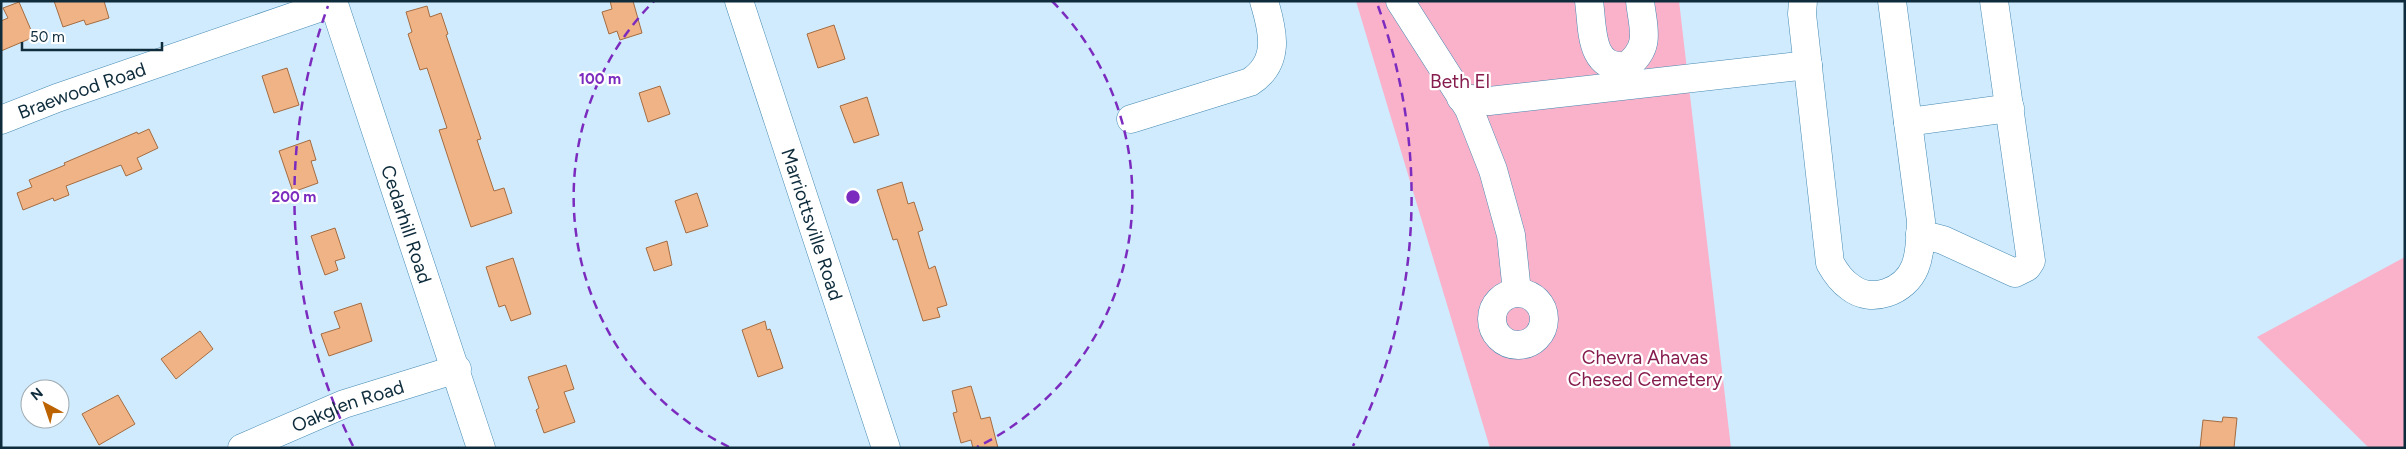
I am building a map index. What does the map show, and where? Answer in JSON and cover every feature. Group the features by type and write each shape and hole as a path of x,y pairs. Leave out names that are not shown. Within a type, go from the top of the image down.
{"street":[{"name":"Marriottsville Road","path":"739,1 886,448"},
{"path":"1131,119 1250,82 1260,75 1266,67 1273,41 1272,25 1264,1"},
{"path":"1400,1 1469,109 1493,170 1511,235 1517,292"},
{"path":"1589,1 1595,49 1606,62 1616,67 1621,76"},
{"path":"1621,76 1627,66 1643,50 1644,36 1640,1"},
{"path":"1803,1 1802,14 1830,263 1838,276 1850,288 1863,294 1886,293 1898,288 1907,281 1915,268 1920,247 1921,221 1894,2"},
{"path":"1920,234 1943,240 2015,272 2027,268 2032,256 1994,1"},
{"name":"Braewood Road","path":"1,120 57,98 333,2"},
{"name":"Cedarhill Road","path":"333,2 482,448"},
{"path":"1461,98 1489,101 1621,76 1808,65"},
{"path":"1908,122 2010,108"},
{"name":"Oakglen Road","path":"242,448 344,404 456,369"}],"green space":[{"path":"1356,1 1679,1 1731,448 1490,448"},
{"path":"2405,257 2405,448 2369,448 2257,337"}],"building":[{"path":"54,1 104,1 109,18 86,25 84,20 63,27"},
{"path":"610,1 633,1 642,33 620,40 617,31 609,34 602,12 612,9"},
{"path":"19,2 34,37 1,51 1,21 8,18 3,8"},
{"path":"427,6 430,17 441,13 448,34 446,35 481,139 477,140 494,191 504,188 512,213 471,227 439,130 447,128 427,68 420,70 408,34 412,32 406,12"},
{"path":"834,25 845,59 818,68 807,34"},
{"path":"287,68 299,105 274,113 262,76"},
{"path":"660,86 670,114 648,122 639,93"},
{"path":"867,97 879,135 854,143 840,106"},
{"path":"149,129 158,148 137,158 142,169 126,176 121,165 66,186 69,195 54,201 53,198 23,210 17,193 32,187 29,180 65,165 64,163 137,132 138,134"},
{"path":"310,140 316,160 311,161 318,183 293,192 279,151"},
{"path":"902,182 908,204 914,202 923,230 918,232 929,269 935,266 947,305 937,308 940,317 923,321 897,239 893,240 877,190"},
{"path":"697,193 708,226 686,233 675,201"},
{"path":"335,228 345,258 335,261 338,270 325,275 311,236"},
{"path":"667,241 672,265 654,271 646,248"},
{"path":"513,258 531,314 511,321 505,305 499,307 486,267"},
{"path":"361,303 372,341 329,356 321,334 340,328 334,312"},
{"path":"765,321 767,330 770,329 783,368 758,377 742,330"},
{"path":"200,331 213,349 176,379 161,359"},
{"path":"566,365 574,389 564,392 575,422 544,433 536,410 539,408 528,377"},
{"path":"971,386 981,419 990,417 998,448 973,448 971,440 961,443 953,413 957,412 952,391"},
{"path":"118,395 135,424 99,445 82,414"},
{"path":"2223,417 2237,418 2234,448 2200,448 2203,420 2222,422"}],"park label":[{"name":"Beth El","path":"1460,81"},
{"name":"Chevra Ahavas Chesed Cemetery","path":"1645,368"}]}
